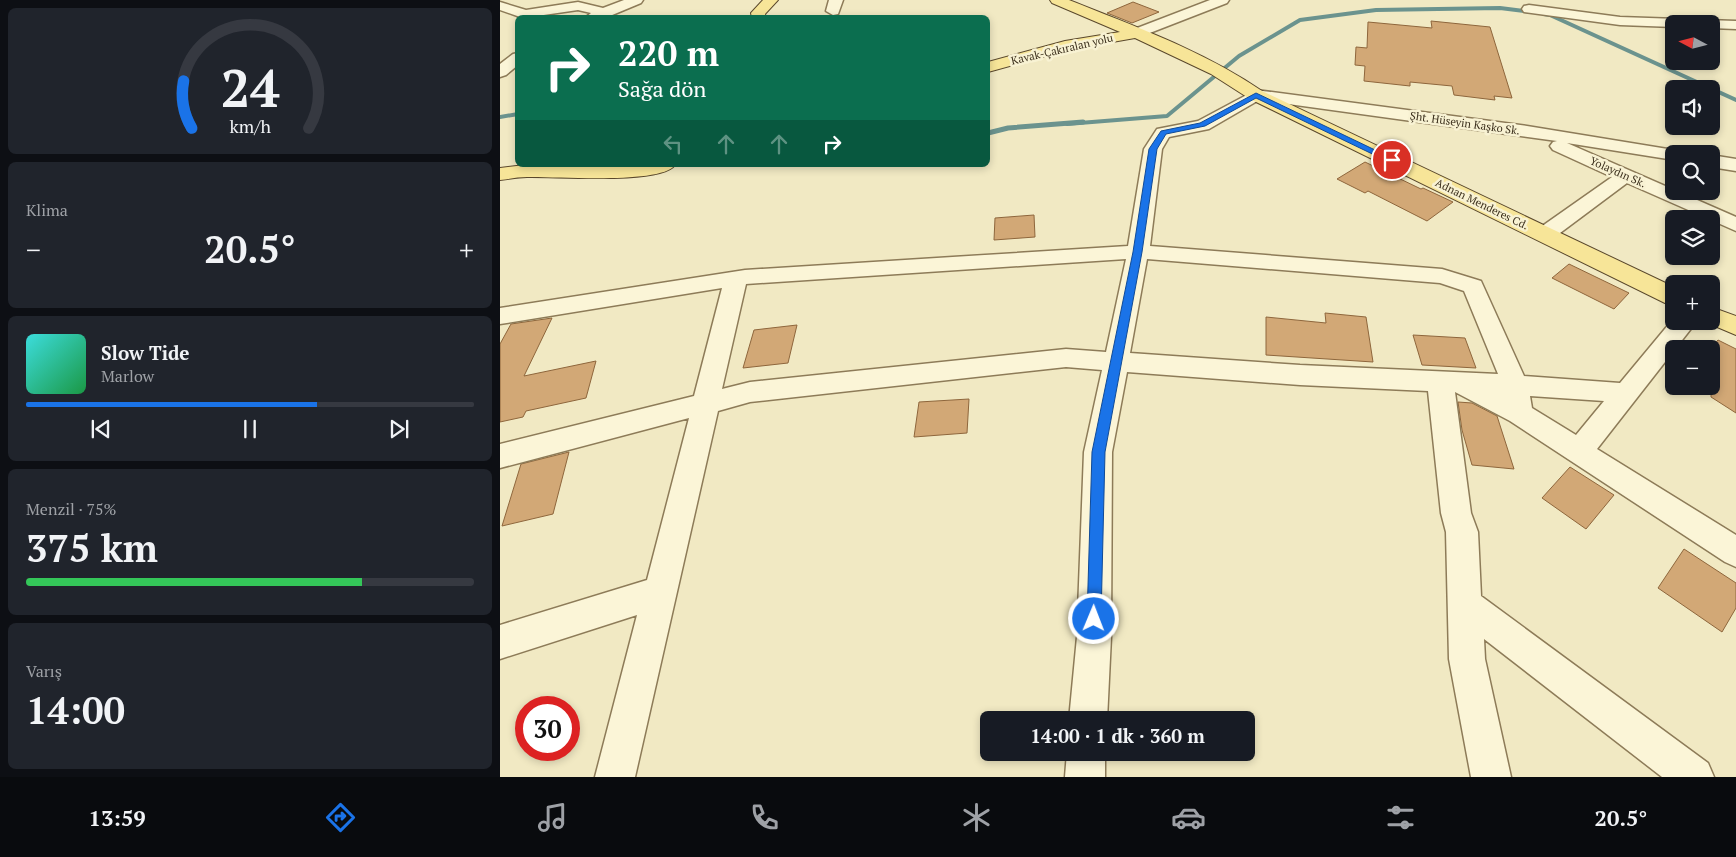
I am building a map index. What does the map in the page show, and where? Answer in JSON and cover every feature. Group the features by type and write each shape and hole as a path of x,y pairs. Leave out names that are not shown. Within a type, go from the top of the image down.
{"main road":[{"path":"758,15 771,0"},
{"name":"Adnan Menderes Cd.","path":"1057,0 1208,66 1238,82 1256,95 1665,292"},
{"name":"Kavak-Çakıralan yolu","path":"990,66 1065,46 1136,33"},
{"path":"500,174 525,172 621,172 662,167"},
{"path":"1720,318 1736,326"}],"street":[{"path":"500,6 526,14 578,6 599,15 636,0"},
{"path":"1136,33 1222,0"},
{"path":"1529,9 1620,20 1665,22"},
{"path":"1720,24 1736,25"},
{"path":"500,72 515,60"},
{"path":"1089,711 1094,638 1098,452 1138,252 1153,149 1163,133 1203,125 1256,95"},
{"name":"Şht. Hüseyin Kaşko Sk.","path":"1256,95 1527,131 1665,154"},
{"name":"Yolaydın Sk.","path":"1527,131 1736,225"},
{"path":"1720,162 1736,165"},
{"path":"1544,234 1625,176"},
{"path":"500,316 736,279 835,270 1138,252 1442,276 1473,286 1515,385 1520,414"},
{"path":"615,777 736,279"},
{"path":"1579,451 1678,330"},
{"path":"500,456 750,392 1056,359 1626,393"},
{"path":"1450,382 1520,414 1736,552"},
{"path":"1450,382 1456,513 1462,532 1468,659 1491,777"},
{"path":"500,642 659,592"},
{"path":"1465,604 1694,777"},
{"path":"1085,777 1086,761"}],"building":[{"path":"1133,2 1159,12 1132,23 1107,13"},
{"path":"1431,21 1490,27 1512,98 1494,96 1495,100 1454,95 1452,86 1410,82 1410,86 1364,81 1365,66 1355,65 1356,47 1367,48 1368,22 1432,28"},
{"path":"1365,162 1453,202 1427,221 1368,191 1365,193 1337,179"},
{"path":"1034,215 1035,237 994,240 995,218"},
{"path":"1569,264 1629,293 1614,309 1552,278"},
{"path":"1325,313 1366,317 1373,362 1266,355 1266,317 1326,323"},
{"path":"552,318 524,376 596,361 586,398 526,411 523,417 500,422 500,344 511,324"},
{"path":"797,325 788,363 743,368 754,330"},
{"path":"1413,335 1465,338 1476,368 1422,365"},
{"path":"1720,341 1736,349 1736,413 1711,397 1711,395 1720,395"},
{"path":"969,399 967,433 914,437 919,402"},
{"path":"1458,402 1472,403 1497,416 1514,469 1472,465 1462,430"},
{"path":"569,452 553,514 502,526 521,464"},
{"path":"1570,467 1614,495 1586,529 1542,498"},
{"path":"1684,549 1736,583 1736,608 1722,632 1658,588"}],"waterway":[{"path":"1067,124 1167,116 1239,56 1300,20 1376,10 1500,8 1531,12"},
{"path":"1544,14 1550,15 1736,100"},
{"path":"500,117 515,114"},
{"path":"990,132 1008,128 1083,122"}],"route":[{"path":"1094,619 1098,452 1138,252 1153,149 1163,133 1203,125 1256,95 1392,160"}]}
